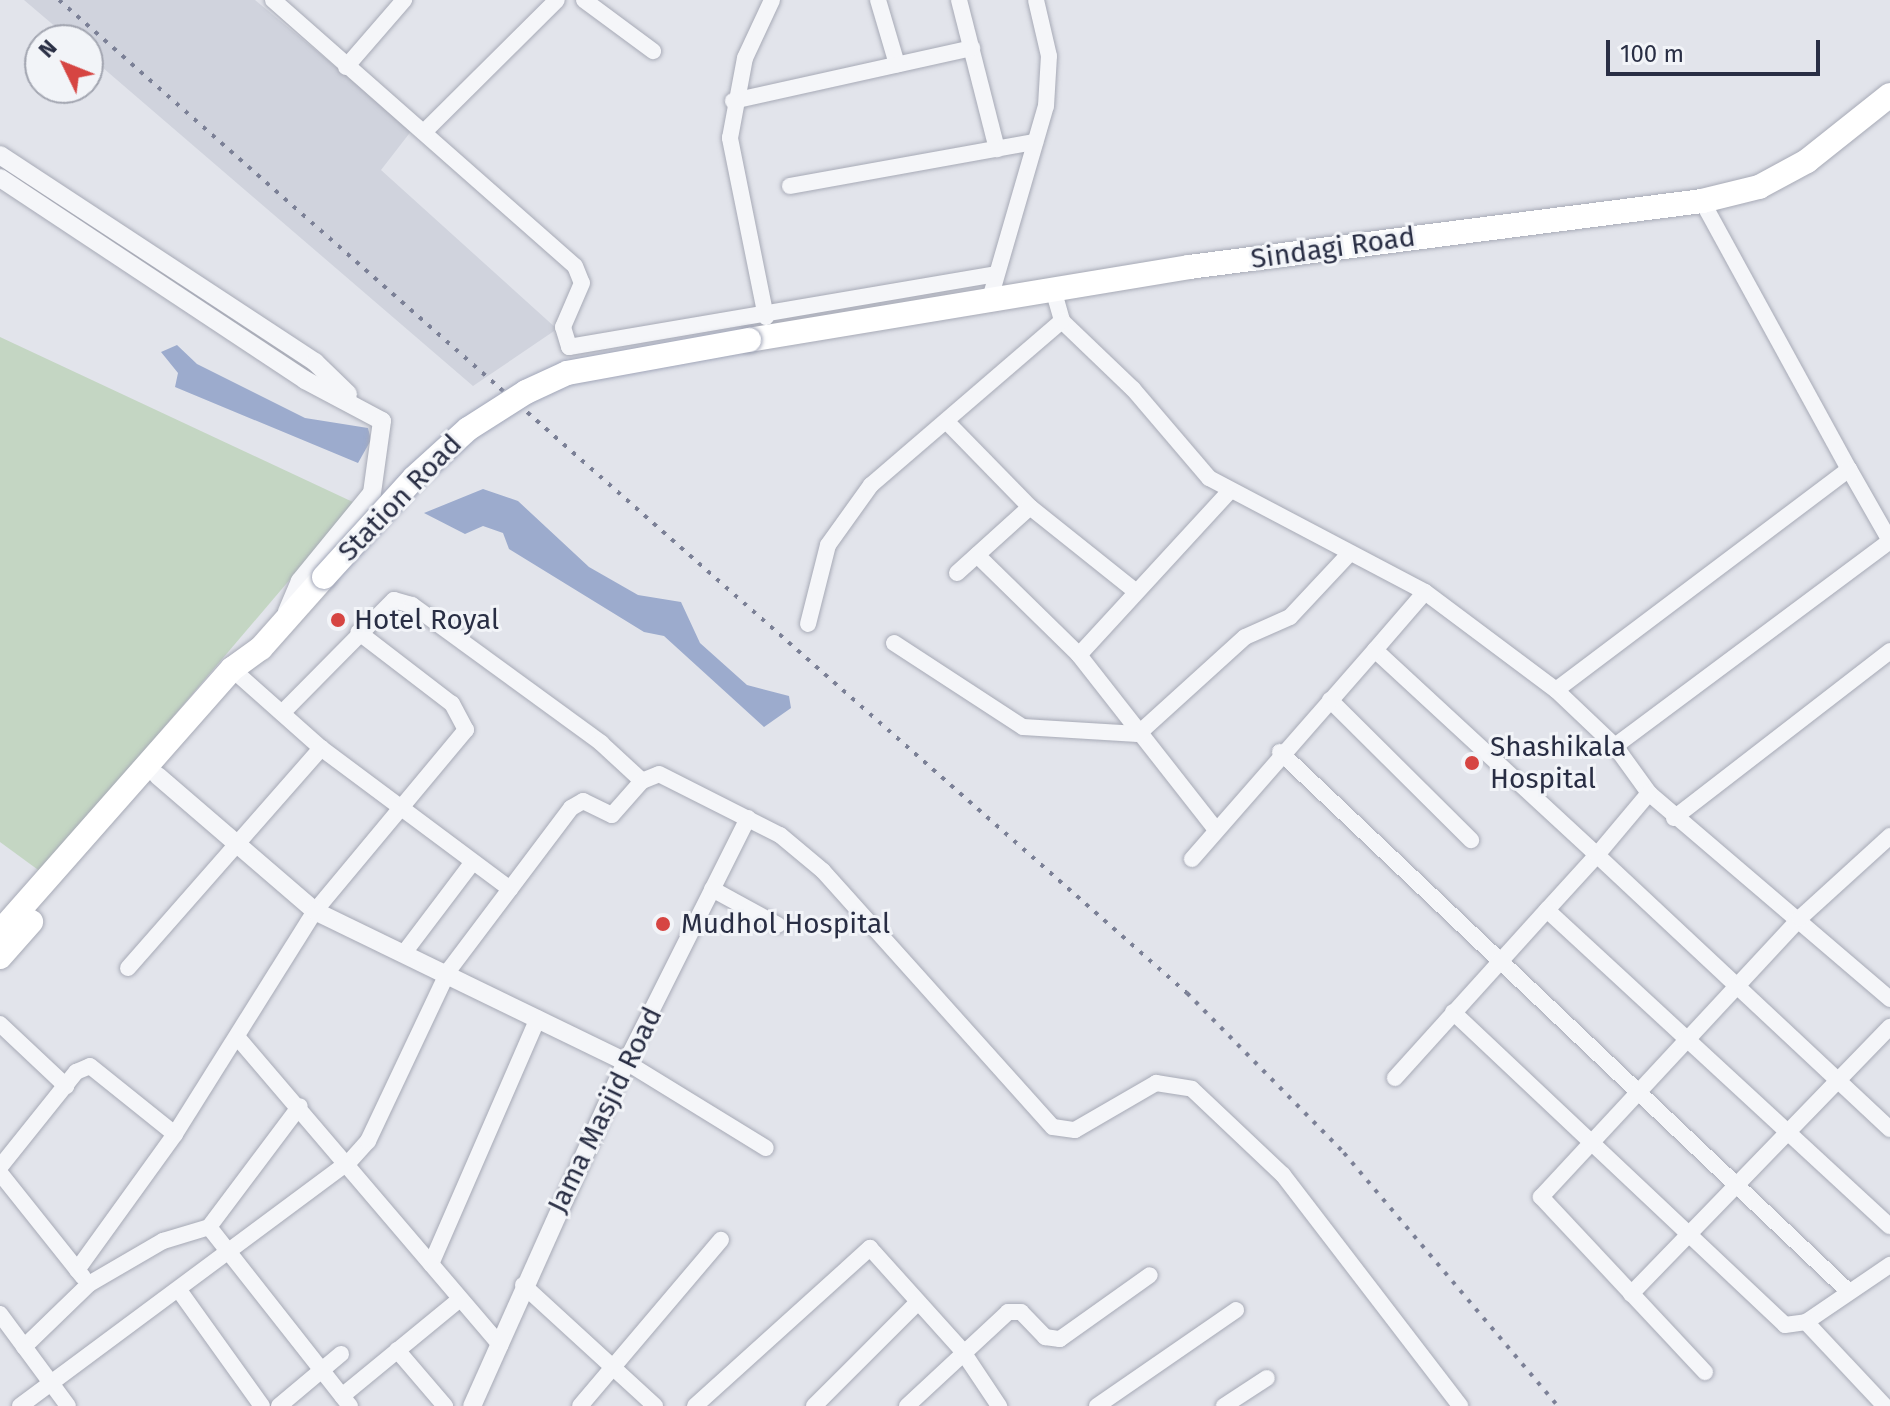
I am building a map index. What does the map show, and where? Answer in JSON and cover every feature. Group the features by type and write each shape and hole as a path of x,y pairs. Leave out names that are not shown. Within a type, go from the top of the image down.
{"main road":[{"name":"Sindagi Road","path":"749,340 1053,289 1609,211 1702,201 1759,187 1807,161 1890,95"},
{"name":"Station Road","path":"0,932 414,478 468,429 526,392 592,367 749,340"},
{"name":"Station Road","path":"0,957 158,776 238,674"}],"street":[{"path":"273,0 580,273 563,327 569,347 766,317 996,274"},
{"path":"346,67 404,0"},
{"path":"424,132 557,0"},
{"path":"584,0 653,51"},
{"path":"766,317 730,138 733,101 772,0"},
{"path":"878,0 897,64"},
{"path":"959,0 997,149"},
{"path":"989,302 1035,142 1049,56 1036,0"},
{"path":"733,101 972,48"},
{"path":"790,186 1035,142"},
{"path":"0,155 315,362 385,427 372,493 300,581 281,626"},
{"path":"0,178 305,380 355,402"},
{"path":"1615,746 1890,541 1702,201"},
{"path":"1053,289 1062,321 1229,492 1280,511 1349,554 1425,592 1556,690 1615,746 1649,793 1674,818 1800,918 1890,999"},
{"path":"808,624 828,545 845,516 1062,321"},
{"path":"947,422 1030,507 1134,590"},
{"path":"1556,690 1849,469"},
{"path":"1079,655 1134,590 1229,492"},
{"path":"957,573 1030,507"},
{"path":"894,643 1023,727 1062,735 1138,734 1245,637 1290,617 1349,554"},
{"path":"977,555 1079,655 1216,830"},
{"path":"1192,859 1280,752 1425,592"},
{"path":"282,713 382,606 412,605 601,743 642,781"},
{"path":"77,1270 175,1134 315,911 401,809 467,722 358,632"},
{"path":"1375,650 1890,1129"},
{"path":"1674,818 1890,651"},
{"path":"238,674 321,748 510,889"},
{"path":"1330,700 1471,840"},
{"path":"128,968 321,748"},
{"path":"1280,752 1502,963 1639,1086 1849,1292"},
{"path":"20,1406 181,1293 350,1161 368,1141 449,970 576,803 612,815 642,781 659,774 748,818 823,871 1053,1127 1075,1130 1156,1083 1192,1089 1283,1175 1460,1406"},
{"path":"158,776 235,846 315,911 404,953 449,970 626,1062 766,1148"},
{"path":"1395,1078 1453,1012 1502,963 1649,793"},
{"name":"Jama Masjid Road","path":"472,1406 523,1285 626,1062 748,818"},
{"path":"1705,1372 1542,1204 1545,1187 1800,918 1890,836"},
{"path":"404,953 472,863"},
{"path":"712,889 778,925"},
{"path":"1547,910 1890,1226"},
{"path":"1453,1012 1693,1233 1776,1318 1806,1322 1885,1406"},
{"path":"431,1264 538,1018"},
{"path":"0,1024 66,1086"},
{"path":"1631,1294 1890,1027"},
{"path":"238,1038 350,1161 459,1300 500,1345"},
{"path":"89,1284 0,1170 66,1086 90,1066 175,1134"},
{"path":"24,1347 89,1284 163,1241 209,1227 289,1122 304,1111"},
{"path":"209,1227 346,1401 397,1350 459,1300"},
{"path":"580,1406 721,1240"},
{"path":"695,1406 863,1249 879,1253 917,1303 961,1349 999,1406"},
{"path":"1806,1322 1884,1269 1890,1288"},
{"path":"907,1406 961,1349 1014,1310 1045,1337 1060,1339 1150,1275"},
{"path":"523,1285 655,1406"},
{"path":"181,1293 262,1406"},
{"path":"814,1406 917,1303"},
{"path":"1101,1405 1236,1310"},
{"path":"0,1314 68,1406"},
{"path":"397,1350 445,1406"},
{"path":"279,1406 341,1354"},
{"path":"1224,1406 1267,1378"}],"shaded area":[{"path":"24,0 255,0 412,130 381,170 557,329 473,386 104,69 104,24 52,24"}],"green space":[{"path":"0,337 355,503 41,872 0,842"}],"water":[{"path":"177,345 197,364 305,418 368,428 371,440 358,463 175,387 178,373 161,352"},
{"path":"483,489 518,501 589,567 638,595 681,602 700,643 747,685 789,696 791,708 764,727 664,636 644,632 509,549 503,533 483,526 465,534 424,513"}],"railway":[{"path":"59,0 1187,993 1344,1153 1558,1406"}],"place":[{"name":"Hotel Royal","path":"338,620"},
{"name":"Shashikala Hospital","path":"1472,763"},
{"name":"Mudhol Hospital","path":"663,924"}]}
